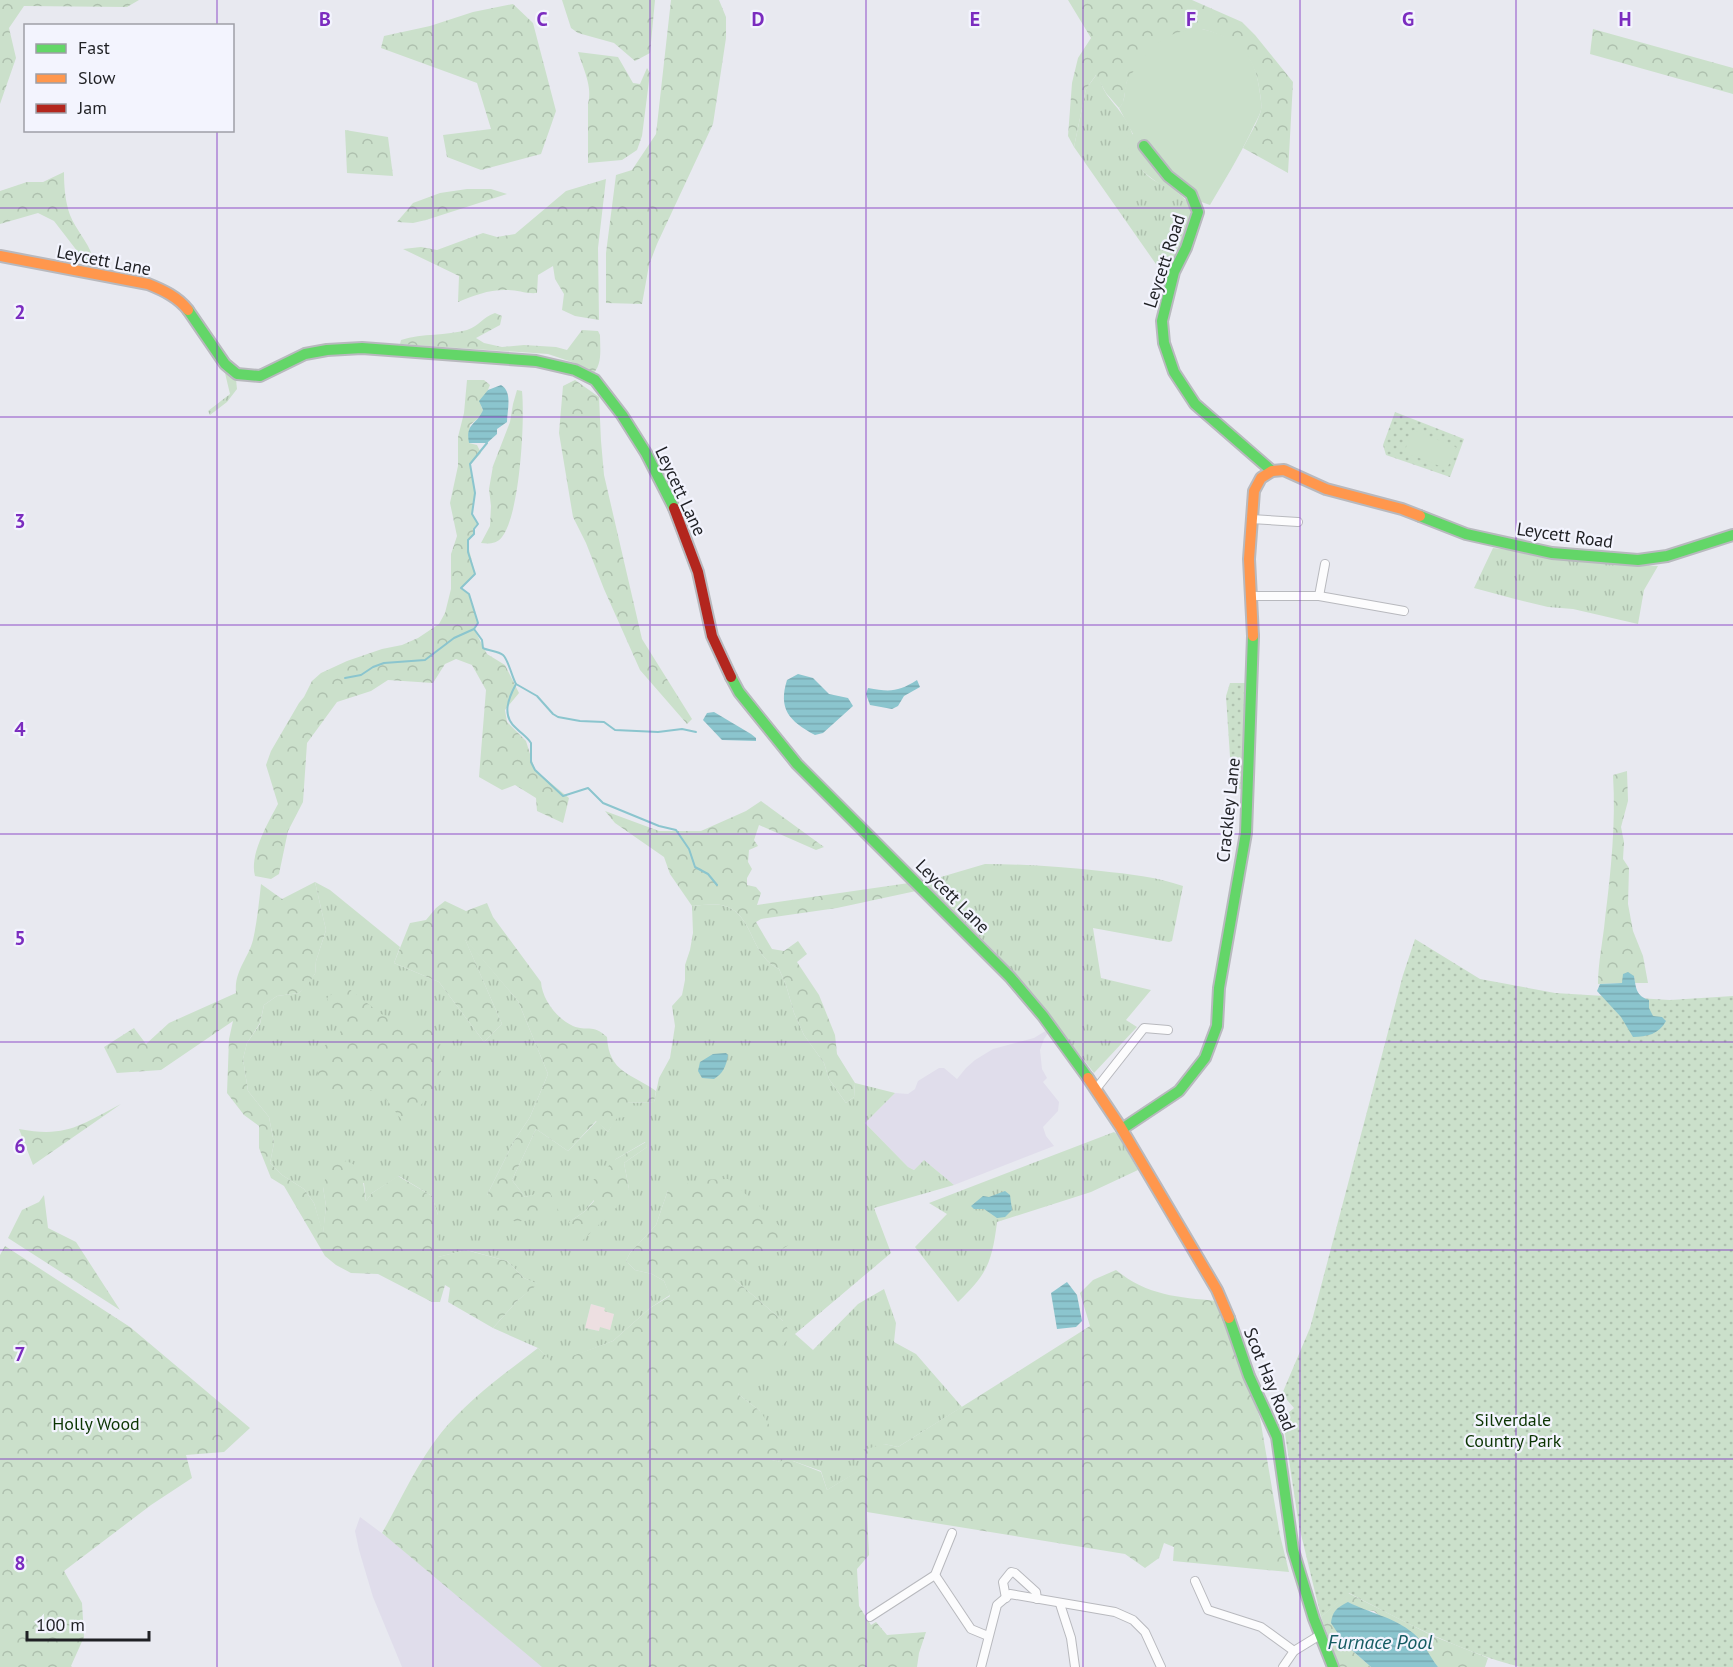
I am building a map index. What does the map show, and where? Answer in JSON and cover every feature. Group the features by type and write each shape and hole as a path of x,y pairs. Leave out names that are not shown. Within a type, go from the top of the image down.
{"street":[{"name":"Leycett Road","path":"1144,146 1168,176 1191,194 1198,212 1186,248 1174,272 1162,321 1164,343 1174,372 1195,404 1272,471 1284,470 1326,489 1402,509 1466,534 1552,553 1638,560 1667,556 1733,535"},
{"name":"Leycett Lane","path":"0,256 66,270 137,281 165,291 184,305 225,364 237,374 260,376 305,354 362,348 536,362 575,370 595,380 634,434 673,505 698,572 712,636 739,692 797,764 1010,977 1074,1057 1121,1127"},
{"name":"Crackley Lane","path":"1121,1127 1179,1091 1205,1058 1217,1026 1219,988 1246,833 1253,633 1249,559 1251,519 1254,491 1261,478 1272,471"},
{"path":"1251,519 1298,522"},
{"path":"1319,596 1325,564"},
{"path":"1251,596 1319,596 1404,611"},
{"path":"1096,1089 1144,1028 1168,1030"},
{"name":"Scot Hay Road","path":"1121,1127 1223,1300 1249,1376 1276,1437 1293,1550 1320,1635 1333,1667"},
{"path":"870,1617 935,1575 952,1533"},
{"path":"1008,1596 1003,1582 1011,1572 1020,1575 1026,1581 1036,1592 1037,1599"},
{"path":"935,1575 971,1629 988,1636"},
{"path":"1195,1581 1208,1610 1261,1628 1294,1651"},
{"path":"981,1667 997,1605 1008,1596 1115,1612 1133,1620 1145,1632 1161,1667"},
{"path":"1060,1604 1071,1638 1075,1667"},
{"path":"1283,1667 1294,1651 1320,1635"}],"shaded area":[{"path":"1047,1030 1049,1032 1040,1050 1042,1069 1047,1078 1043,1082 1059,1102 1058,1111 1043,1127 1046,1136 1054,1146 954,1185 924,1160 914,1170 908,1167 865,1123 895,1093 908,1094 915,1089 918,1081 939,1068 944,1068 957,1079 975,1060 993,1049 1034,1038"},
{"path":"591,1304 605,1308 614,1314 610,1330 599,1331 585,1328"},
{"path":"360,1517 391,1540 543,1667 402,1667 373,1597 359,1550 355,1531"}],"green space":[{"path":"0,0 139,0 127,7 24,6 9,28 16,58 0,104"},
{"path":"562,0 655,0 650,53 635,61 614,43 578,33 571,28"},
{"path":"671,0 719,0 726,17 726,38 713,124 657,244 649,265 642,304 606,303 606,253 616,175 632,170 656,134"},
{"path":"1068,0 1192,0 1242,22 1293,82 1288,173 1243,148 1261,110 1256,75 1247,56 1240,48 1213,32 1202,29 1127,81 1123,103 1119,108 1106,93 1096,75 1086,89 1074,147 1068,136 1072,83 1078,58 1091,38"},
{"path":"513,4 533,23 556,111 541,154 481,170 447,157 443,135 491,129 477,83 381,48 384,36 430,26 473,12"},
{"path":"1202,29 1214,32 1233,42 1247,55 1253,64 1261,105 1259,115 1246,141 1210,205 1170,190 1144,172 1135,161 1124,139 1133,134 1119,108 1123,102 1128,79 1151,49 1172,35"},
{"path":"1593,29 1733,68 1733,94 1590,54"},
{"path":"578,52 618,57 633,83 640,84 647,68 650,73 642,136 637,150 622,160 588,163 589,91"},
{"path":"1097,74 1106,93 1130,128 1136,159 1141,169 1153,180 1181,195 1189,207 1191,216 1170,270 1158,267 1074,147 1086,89"},
{"path":"345,130 388,137 393,176 347,173"},
{"path":"64,172 68,210 89,247 94,267 85,265 81,256 54,221 38,213 0,224 0,191 27,182 43,182"},
{"path":"606,179 598,248 599,320 575,316 562,310 564,294 555,279 553,266 538,275 537,293 495,290 458,302 459,276 403,249 421,247 437,250 483,233 497,237 515,234 566,191"},
{"path":"467,189 491,189 507,194 426,220 413,223 397,222 413,203 440,193"},
{"path":"495,313 502,316 500,325 476,338 484,343 502,347 524,345 567,350 582,330 598,331 600,352 595,372 591,375 575,363 548,354 400,344 401,340 409,338 467,330"},
{"path":"225,373 236,380 237,389 227,402 210,415 208,411 230,394"},
{"path":"467,380 484,380 490,385 481,406 482,415 470,425 469,443 477,445 481,453 470,465 475,493 472,514 478,524 474,529 474,534 467,541 475,574 461,588 469,594 478,623 474,629 487,654 505,665 519,693 505,710 507,722 526,741 535,770 569,798 563,823 537,811 536,798 515,785 502,790 479,777 486,690 472,665 456,659 445,664 433,683 388,680 371,691 337,702 307,743 303,802 288,831 279,874 271,879 255,876 257,849 278,804 266,765 271,751 312,681 321,673 347,661 418,638 439,624 445,613 451,589 451,554 457,536 450,503 458,466 458,437 464,413"},
{"path":"575,380 599,397 604,475 642,639 692,719 687,724 640,670 573,517 559,433 563,386"},
{"path":"517,390 522,391 523,423 520,467 513,509 502,537 492,543 481,543 490,526 489,489 493,466 510,422"},
{"path":"1395,412 1464,439 1450,477 1386,455 1383,445"},
{"path":"1413,430 1456,447 1447,469 1404,452"},
{"path":"1493,548 1658,566 1644,590 1638,624 1573,609 1548,607 1474,588"},
{"path":"1230,683 1247,683 1244,790 1232,787 1226,696"},
{"path":"1627,771 1628,801 1621,827 1624,842 1623,859 1629,868 1628,904 1633,931 1643,956 1648,983 1635,983 1634,976 1622,983 1598,984 1612,847 1613,775"},
{"path":"761,801 824,847 816,850 759,825 754,840 758,846 749,850 748,862 752,869 747,878 747,885 756,887 761,893 757,905 909,883 916,891 837,908 761,919 756,922 772,949 784,951 798,941 807,954 797,962 819,995 835,1035 837,1054 855,1083 854,1097 846,1103 829,1079 824,1063 804,1035 779,969 762,955 742,918 721,905 692,906 670,874 664,857 615,823 605,811 659,831 701,831 746,811"},
{"path":"985,864 1111,872 1153,878 1183,886 1172,941 1093,928 1101,978 1151,990 1126,1020 1137,1027 1094,1073 1034,996 994,951 924,882"},
{"path":"315,882 330,890 400,947 394,963 439,982 484,1042 502,1024 464,937 518,1001 548,1074 530,1117 514,1141 487,1195 559,1214 549,1191 525,1197 512,1180 536,1129 568,1151 597,1121 608,1132 624,1103 654,1102 659,1078 670,1058 675,1026 672,1006 682,995 685,980 685,965 693,933 692,906 709,904 725,906 734,911 742,918 762,955 779,969 804,1035 824,1063 829,1079 846,1103 854,1097 855,1083 895,1093 865,1123 908,1167 914,1170 924,1160 954,1185 874,1208 891,1253 795,1334 813,1350 858,1304 884,1289 896,1323 894,1342 916,1354 962,1407 898,1447 884,1444 859,1471 827,1490 821,1471 793,1461 771,1460 760,1411 738,1394 783,1321 734,1279 668,1190 656,1225 630,1253 626,1261 635,1270 652,1274 664,1281 670,1295 650,1308 613,1341 553,1364 538,1348 493,1328 517,1301 537,1284 524,1278 507,1261 467,1250 438,1257 438,1215 432,1196 399,1176 372,1193 366,1201 364,1183 323,1187 326,1206 323,1235 314,1203 304,1189 282,1175 270,1163 274,1143 269,1117 248,1091 243,1059 247,1043 260,1024 264,1005 277,996 299,993 315,974 316,961 326,930","holes":["645,1142 647,1147 624,1163 629,1189 569,1222 584,1212 594,1200 616,1159","591,1304 605,1308 604,1311 614,1314 610,1330 600,1327 599,1331 585,1328"]},
{"path":"315,882 326,930 316,961 315,974 299,993 277,996 264,1005 260,1023 247,1043 243,1059 248,1091 269,1117 274,1143 270,1163 282,1175 304,1189 314,1203 323,1233 326,1206 323,1187 330,1160 341,1160 354,1165 361,1175 366,1201 372,1193 398,1176 432,1196 438,1215 438,1257 466,1250 507,1261 524,1278 538,1284 517,1301 493,1328 448,1302 450,1288 445,1285 440,1302 432,1302 378,1274 351,1273 325,1256 284,1186 271,1178 259,1148 259,1126 244,1115 227,1093 229,1039 233,1021 161,1070 117,1073 104,1047 134,1028 146,1044 169,1023 236,993 237,978 253,940 261,884 282,899"},
{"path":"445,901 466,911 487,903 493,917 541,982 547,1002 561,1019 573,1026 602,1033 607,1037 612,1058 617,1065 656,1091 654,1102 625,1103 625,1117 617,1118 608,1132 596,1121 568,1151 536,1129 512,1180 525,1197 549,1190 560,1214 516,1222 490,1209 487,1195 514,1141 530,1117 548,1074 518,1001 465,939 502,1024 484,1042 439,982 394,963 410,923 426,920"},
{"name":"Silverdale Country Park","path":"1415,939 1480,979 1555,993 1670,1000 1733,996 1733,1667 1520,1667 1454,1644 1349,1593 1321,1617 1299,1526 1284,1427 1280,1420 1294,1408 1282,1394 1310,1328 1403,975"},
{"path":"344,985 381,1014 440,1033 441,1077 406,1126 378,1088 329,1103 312,1057 341,1031 327,998"},
{"path":"121,1104 33,1165 19,1129 62,1131 83,1124"},
{"path":"1114,1132 1138,1170 1091,1192 997,1222 993,1248 986,1267 976,1283 958,1302 915,1247 947,1214 929,1203"},
{"path":"646,1142 647,1147 624,1163 629,1189 622,1202 581,1242 573,1239 569,1222 584,1212 594,1201 590,1183 616,1159"},
{"path":"728,1179 772,1217 792,1243 734,1279 783,1321 792,1335 738,1394 760,1411 783,1446 772,1460 780,1462 789,1456 793,1461 821,1472 827,1490 858,1471 863,1450 884,1444 898,1447 1090,1326 1080,1293 1093,1280 1116,1270 1140,1285 1164,1294 1217,1301 1260,1418 1280,1535 1289,1572 1173,1561 1174,1547 1164,1543 1159,1558 1145,1568 1125,1554 867,1512 869,1555 857,1569 859,1606 871,1625 876,1622 887,1635 926,1632 917,1667 542,1667 382,1533 432,1445 463,1409 487,1388 538,1348 553,1363 613,1341 650,1308 670,1296 664,1281 652,1274 635,1270 626,1261 630,1253 656,1225 668,1190 699,1180"},
{"path":"44,1195 48,1228 76,1242 120,1310 8,1238 22,1210 39,1202"},
{"name":"Holly Wood","path":"5,1246 130,1327 250,1428 224,1452 186,1455 192,1478 151,1505 64,1571 82,1603 84,1637 72,1667 0,1667 0,1255"},
{"path":"1348,1593 1433,1636 1488,1658 1485,1667 1438,1667 1374,1611 1363,1610 1348,1602 1345,1644 1371,1667 1340,1667 1321,1617"}],"water":[{"path":"501,385 505,388 508,397 507,422 497,429 497,434 487,443 469,443 470,428 483,410 479,401 488,390"},
{"path":"798,674 813,678 829,694 848,698 853,706 823,733 815,735 798,725 785,706 787,680"},
{"path":"917,680 920,687 904,696 898,706 892,709 870,705 866,694 868,688 894,690"},
{"path":"714,712 751,734 756,741 722,740 703,720 707,713"},
{"path":"1628,972 1634,976 1639,994 1649,1000 1649,1008 1653,1016 1662,1017 1666,1021 1652,1034 1633,1037 1621,1017 1597,991 1600,984 1622,983 1623,974"},
{"path":"726,1053 728,1055 726,1063 720,1074 714,1079 702,1078 698,1071 700,1062 713,1054"},
{"path":"1005,1191 1010,1195 1012,1210 1005,1217 997,1218 984,1209 974,1209 971,1206 983,1196 989,1197"},
{"path":"1067,1282 1077,1295 1082,1321 1076,1327 1057,1329 1051,1293"},
{"name":"Furnace Pool","path":"1348,1602 1390,1619 1413,1633 1438,1667 1371,1667 1345,1644 1331,1623 1336,1610"}],"waterway":[{"path":"487,443 470,464 475,493 472,514 478,524 474,529 474,534 468,540 468,552 475,574 461,588 469,594 478,623 474,629 482,640 483,648 501,654 508,664 516,684 509,701 509,719 531,743 531,762 535,770 563,796 588,788 603,803 659,826 676,830 689,849 695,867 708,874 717,885"},
{"path":"345,678 361,675 384,663 425,660 454,638 474,629"},
{"path":"516,684 537,696 558,717 604,722 615,730 658,732 682,729 696,732"}],"traffic: fast":[{"path":"1144,146 1168,176 1191,194 1198,212 1186,248 1174,272 1162,321 1164,343 1174,372 1195,404 1272,471"},
{"path":"188,310 225,364 237,374 260,376 305,354 362,348 536,361 575,370 595,380 622,415 646,453 674,508"},
{"path":"1420,516 1466,534 1552,553 1638,560 1667,556 1733,535"},
{"path":"1122,1129 1179,1091 1205,1058 1217,1026 1219,988 1246,833 1253,636"},
{"path":"731,677 739,692 797,764 1010,977 1043,1016 1088,1078"},
{"path":"1229,1318 1249,1376 1277,1437 1293,1550 1314,1619 1333,1667"}],"traffic: slow":[{"path":"0,256 148,284 165,291 188,310"},
{"path":"1253,636 1249,559 1254,491 1261,478 1272,471 1284,470 1326,489 1420,516"},
{"path":"1088,1078 1120,1126 1217,1290 1229,1318"}],"traffic: jam":[{"path":"674,508 698,572 712,636 731,677"}]}
